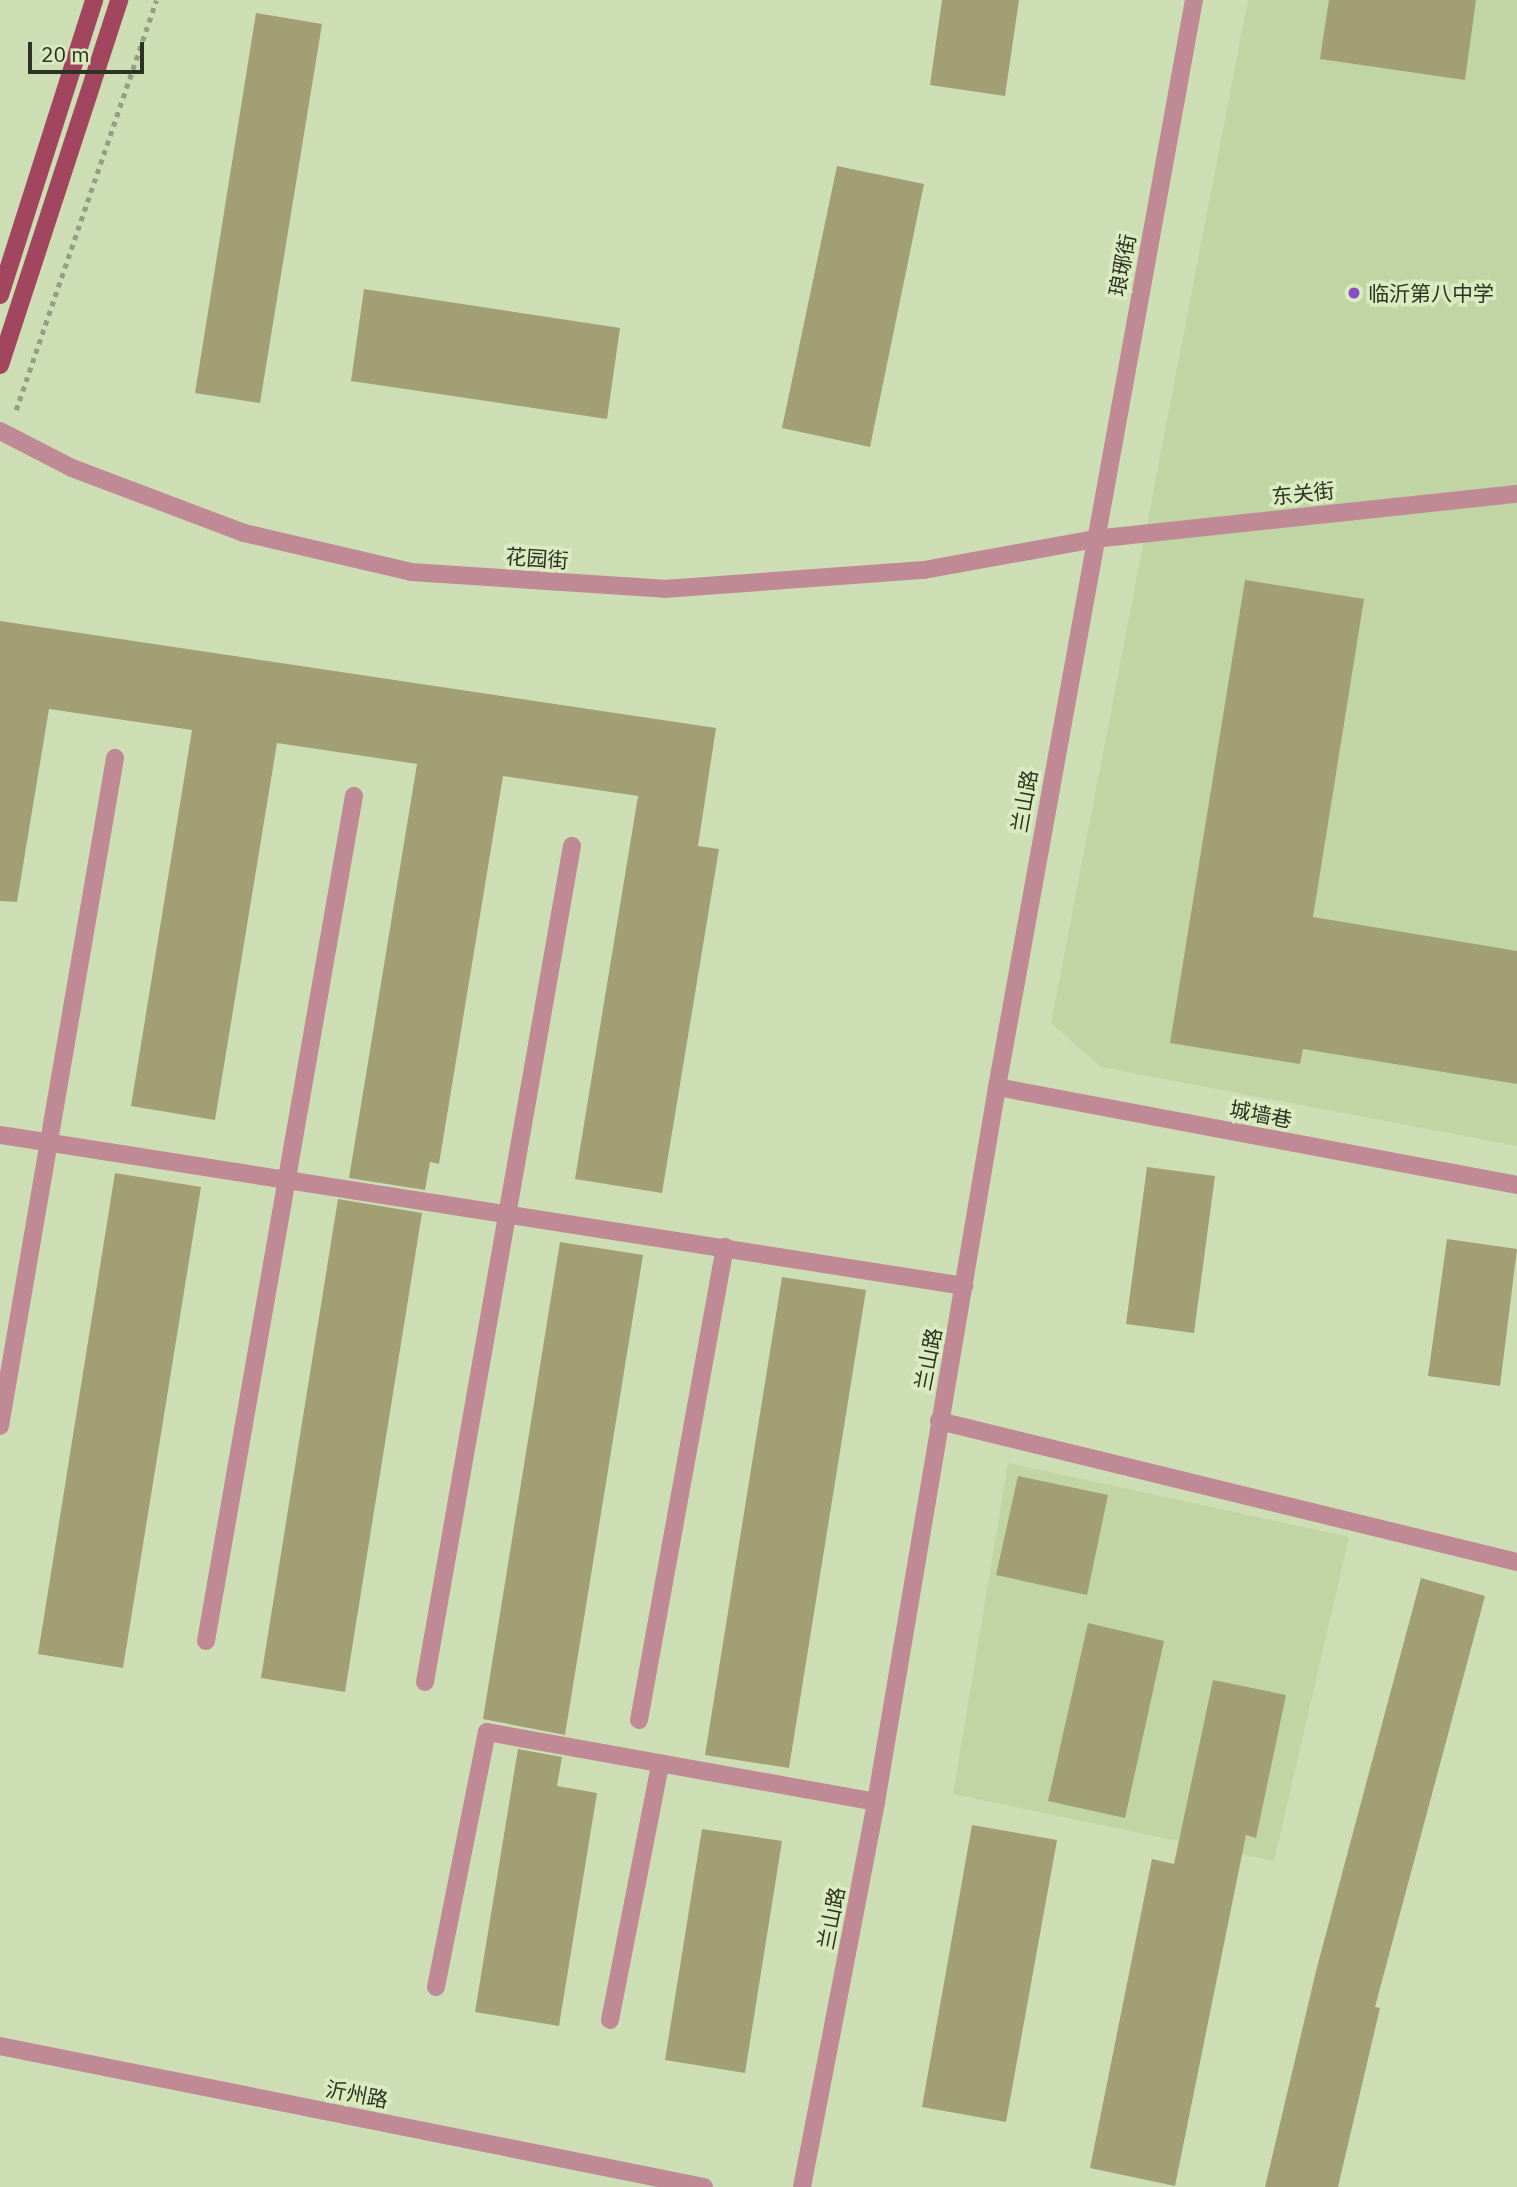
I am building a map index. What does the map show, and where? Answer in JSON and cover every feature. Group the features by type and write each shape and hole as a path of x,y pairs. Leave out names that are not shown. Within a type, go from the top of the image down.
{"main road":[{"path":"0,295 94,0"},
{"path":"0,365 119,0"}],"street":[{"name":"琅琊街","path":"1094,539 1194,0"},
{"name":"花园街","path":"3,432 72,468 244,533 411,572 664,589 924,570 1094,539"},
{"name":"东关街","path":"1094,539 1517,494"},
{"name":"兰山路","path":"802,2187 876,1802 939,1421 1094,539"},
{"path":"0,1426 115,758"},
{"path":"206,1641 354,796"},
{"path":"425,1682 505,1213 572,846"},
{"name":"城墙巷","path":"997,1087 1517,1185"},
{"path":"0,1135 964,1286"},
{"path":"639,1720 725,1247"},
{"path":"939,1421 1517,1562"},
{"path":"436,1987 487,1732 660,1766 876,1802"},
{"path":"610,2020 660,1766"},
{"name":"沂州路","path":"0,2046 704,2187"}],"path":[{"path":"3,432 156,0"}],"shaded area":[{"name":"临沂第八中学","path":"1248,0 1517,0 1517,1146 1101,1067 1051,1023"},
{"path":"1008,1463 1349,1537 1274,1861 953,1794"}],"building":[{"path":"942,0 1019,0 1005,96 930,85"},
{"path":"1329,0 1476,0 1465,80 1320,59"},
{"path":"256,13 322,24 260,403 195,393"},
{"path":"837,166 924,184 870,447 782,428"},
{"path":"364,289 620,328 607,419 351,381"},
{"path":"1245,580 1364,599 1313,917 1517,951 1517,1084 1303,1049 1300,1064 1170,1043"},
{"path":"0,621 716,728 698,846 719,849 662,1193 575,1179 638,796 503,776 439,1164 430,1162 425,1190 349,1178 417,764 277,743 215,1120 131,1106 192,730 49,709 17,902 0,901"},
{"path":"1147,1167 1215,1176 1194,1333 1126,1324"},
{"path":"115,1173 201,1187 123,1668 38,1654"},
{"path":"338,1199 422,1213 345,1692 261,1678"},
{"path":"1447,1239 1517,1249 1500,1386 1428,1376"},
{"path":"560,1242 643,1255 565,1735 483,1719"},
{"path":"782,1277 866,1290 789,1768 705,1755"},
{"path":"1018,1476 1108,1495 1087,1595 996,1575"},
{"path":"1421,1578 1485,1596 1375,2007 1380,2008 1338,2187 1265,2187 1316,1971"},
{"path":"1088,1623 1164,1641 1125,1818 1048,1801"},
{"path":"1213,1680 1286,1695 1256,1838 1246,1835 1175,2186 1090,2168 1152,1859 1174,1864"},
{"path":"518,1749 562,1757 557,1786 597,1793 559,2026 475,2012"},
{"path":"972,1825 1057,1840 1006,2122 922,2107"},
{"path":"702,1829 782,1841 745,2073 665,2060"}],"place":[{"name":"临沂第八中学","path":"1354,293"}]}
